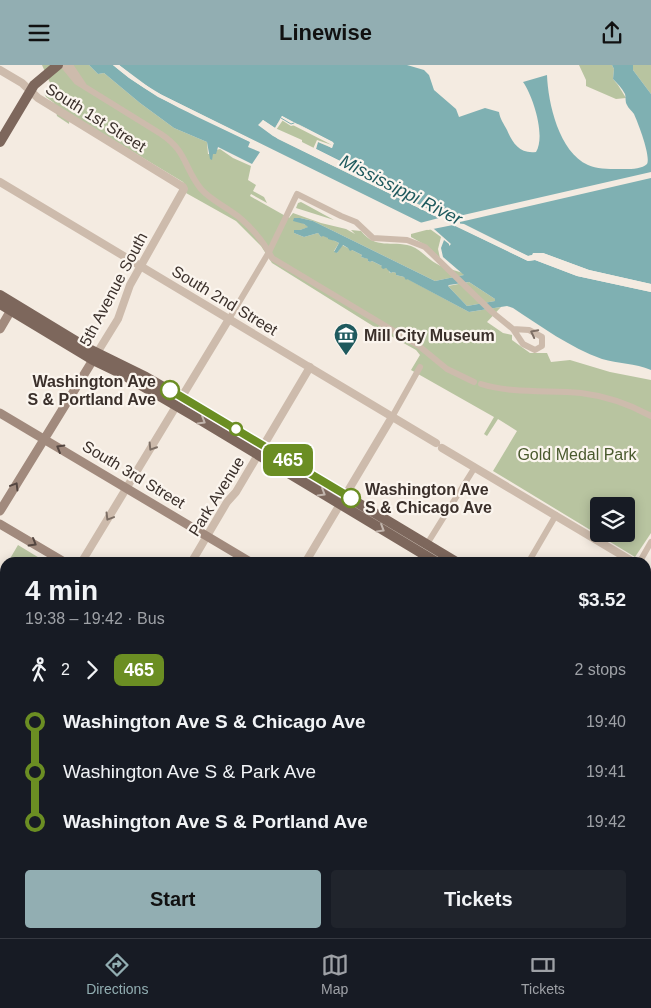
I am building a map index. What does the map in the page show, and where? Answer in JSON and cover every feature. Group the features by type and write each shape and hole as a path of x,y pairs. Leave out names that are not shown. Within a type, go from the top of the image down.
{"main road":[{"path":"0,142 29,91 58,65"},
{"path":"0,295 12,307 95,356 146,377 178,401 342,499 429,557"},
{"path":"0,304 12,307"},
{"path":"0,329 12,307"},
{"name":"5th Avenue South","path":"0,511 95,356"},
{"name":"South 3rd Street","path":"0,413 242,557"},
{"path":"342,499 448,557"},
{"path":"0,524 56,557"}],"street":[{"path":"63,65 74,79 174,143 202,190 210,198 242,219 272,258 419,346 448,369 474,382"},
{"path":"70,65 84,86"},
{"name":"South 1st Street","path":"0,70 22,83 29,91 56,110 179,184"},
{"name":"South 2nd Street","path":"0,182 624,557"},
{"name":"5th Avenue South","path":"95,356 118,319 130,285 184,189 179,184"},
{"path":"85,557 269,252 297,194 356,222 373,237 407,240 417,243 433,254 489,309 514,329"},
{"name":"Park Avenue","path":"194,557 227,502 236,492 310,367"},
{"path":"308,557 420,367"},
{"path":"481,384 509,390 595,395 622,402 651,416"},
{"path":"427,544 475,467"},
{"path":"532,557 556,515"},
{"path":"642,557 651,542"}],"green space":[{"name":"Gold Medal Park","path":"42,65 89,65 98,74 104,73 174,128 207,142 208,154 213,154 216,150 220,149 233,158 251,166 248,180 256,185 253,191 264,197 267,203 251,194 250,196 289,218 293,213 346,229 355,234 351,230 361,231 372,241 378,243 411,246 437,264 464,275 435,281 313,221 294,218 309,227 295,230 294,233 304,237 318,233 321,237 323,235 339,243 334,251 337,253 342,245 362,255 361,257 369,259 368,261 372,261 390,270 389,272 391,273 393,272 404,277 469,312 501,307 487,322 503,333 512,335 512,340 530,353 547,353 551,362 570,360 610,372 651,380 651,533 635,557 610,542 635,542 635,497 590,497 590,530 493,471 517,431 498,419 487,436 484,434 494,417 411,370 420,355 416,350 373,326 272,263 261,246 236,221 186,193 187,189 183,182 70,114 69,124 57,116 54,103 46,97 44,92 51,85"},
{"path":"579,65 612,65 614,69 613,79 626,98 616,99 586,86 586,80"},
{"path":"633,65 651,65 651,94 633,70"},
{"path":"280,119 291,126 298,124 334,146 316,149 302,142 302,140 275,128"},
{"path":"301,202 334,220 296,208 298,203"},
{"path":"430,229 441,237 438,249 440,258 427,246 411,237 411,234"},
{"path":"469,282 495,299 495,301 467,306 448,286"},
{"path":"18,545 38,557 11,557"}],"water":[{"path":"89,65 113,65 128,77 162,98 250,142 248,147 260,152 252,164 218,147 216,154 213,154 212,160 210,159 207,142 174,128 104,73 98,74"},
{"path":"119,65 407,65 424,70 429,75 434,90 456,109 459,117 485,108 499,112 515,144 521,150 536,152 540,136 537,116 531,97 523,82 547,75 550,99 557,126 578,159 598,168 629,169 644,166 648,160 644,139 636,118 626,104 625,94 613,79 614,69 612,65 633,65 633,70 651,94 651,284 589,270 543,253 528,256 464,224 455,223 412,202 408,199 409,194 387,181 378,180 316,149 318,142 332,148 333,142 282,116 275,128 263,120 259,125 278,139 528,261 535,260 577,276 651,292 651,370 608,361 590,354 567,343 507,306 469,312 406,280 404,277 396,275 396,273 391,273 386,268 383,269 382,266 368,261 368,259 361,257 362,255 352,250 350,251 343,245 337,253 334,252 339,243 323,236 321,237 318,233 304,237 294,233 294,230 308,227 293,221 294,218 313,221 435,281 464,275 443,257 441,248 444,240 449,246 451,244 434,229 162,95 139,81","holes":["469,282 495,299 495,301 467,306 448,286"]}],"pier":[{"path":"113,65 119,65 154,91 264,146 263,148 158,97"},
{"path":"282,116 334,143 332,148 318,142 316,149 378,180 387,181 407,191 409,194 408,199 444,217 458,214 459,216 651,172 651,178 460,222 460,224 528,256 533,253 543,253 589,270 651,284 651,287 589,272 543,255 535,255 528,258 462,226 528,259 536,257 577,274 651,289 651,292 577,276 535,260 528,261 453,225 428,230 416,224 439,218 273,136 258,125 263,120 275,128","holes":["283,120 332,145 317,140 313,149 377,182 386,183 406,193 405,198 274,134 262,125 263,123 276,130"]}],"waterway":[{"path":"281,118 291,124 294,123"}],"bus line":[{"name":"465","path":"170,390 351,498"}],"place":[{"name":"Mill City Museum","path":"346,356"},
{"name":"Washington Ave S & Portland Ave","path":"170,390"},
{"name":"Washington Ave S & Chicago Ave","path":"351,498"}],"water label":[{"name":"Mississippi River","path":"401,190"}]}
